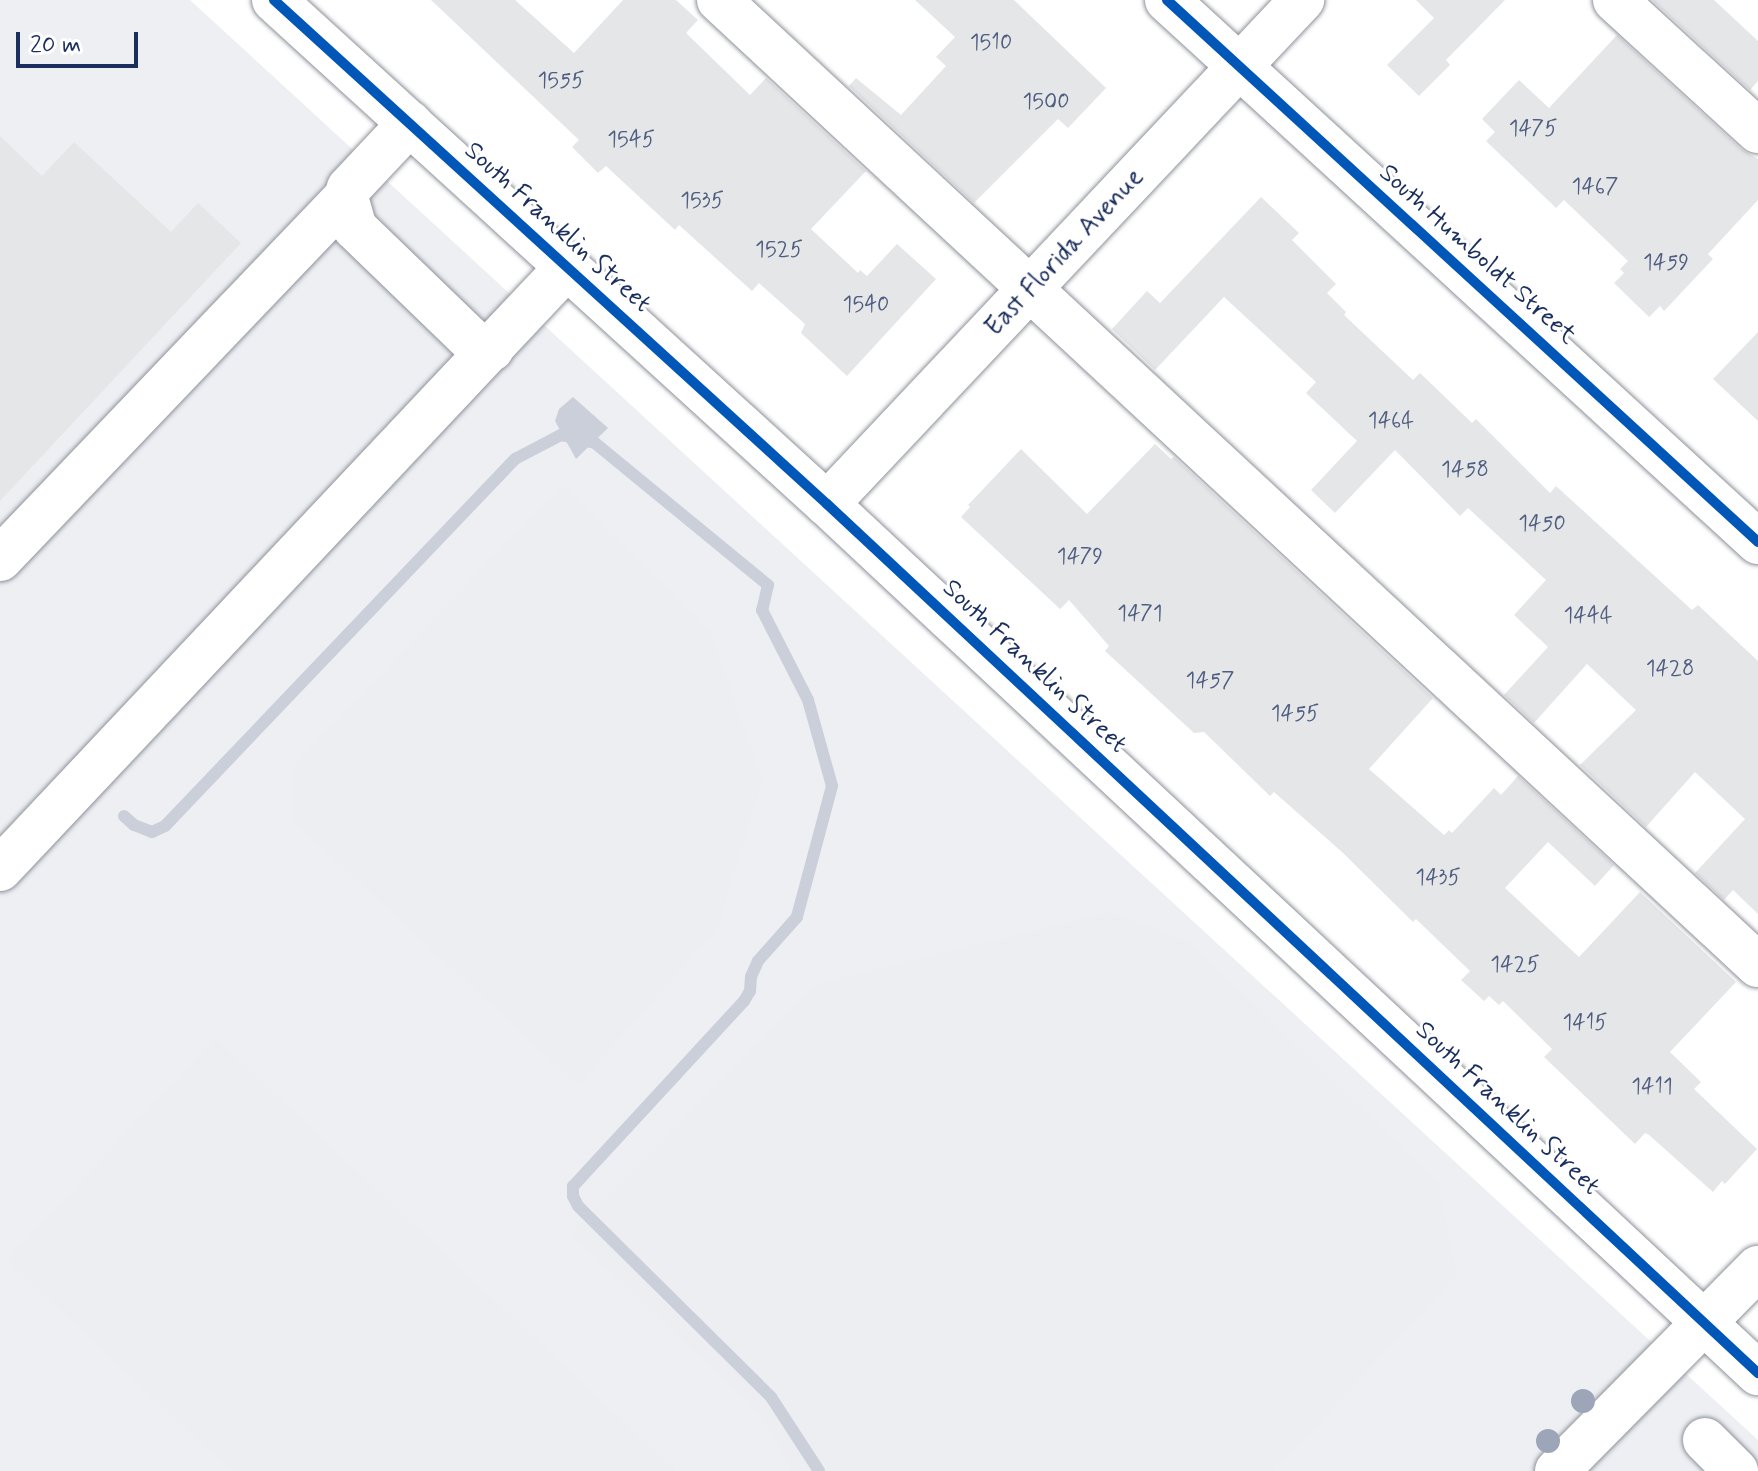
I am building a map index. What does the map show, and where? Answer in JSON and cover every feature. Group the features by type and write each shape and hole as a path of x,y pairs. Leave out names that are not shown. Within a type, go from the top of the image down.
{"street":[{"name":"South Franklin Street","path":"274,0 827,504 1758,1373"},
{"path":"719,0 1758,965"},
{"name":"South Humboldt Street","path":"1167,0 1758,542"},
{"name":"East Florida Avenue","path":"827,504 1033,289 1302,0"},
{"path":"1615,0 1758,131"},
{"path":"0,559 346,197 349,188 410,123"},
{"path":"346,197 355,228 473,342 492,349"},
{"path":"0,869 567,267"},
{"path":"1557,1471 1706,1324 1758,1268"},
{"path":"1705,1440 1736,1471"}],"shaded area":[{"path":"0,0 190,0 1758,1440 1758,1471 0,1471"},
{"path":"573,397 608,428 576,459 555,421 559,409"},
{"path":"562,485 712,634 762,781 718,927 578,1085 291,819 291,768"},
{"path":"1110,912 1190,942 1438,1183 1457,1275 1274,1471 792,1471 772,1432 741,1396 571,1234 818,983"},
{"path":"215,1038 676,1471 231,1471 7,1260"}],"building":[{"path":"431,0 515,0 574,53 623,0 676,0 698,20 686,33 750,95 766,78 866,171 811,229 858,273 860,270 867,276 897,244 936,279 847,376 801,333 805,324 759,283 752,291 679,225 675,230 606,166 598,173 572,147 579,140"},
{"path":"915,0 1014,0 1106,88 1068,128 1058,119 974,203 849,86 856,78 901,115 946,66 936,57 955,37"},
{"path":"1416,0 1505,0 1446,60 1450,65 1419,96 1387,65 1434,18"},
{"path":"1652,0 1714,0 1758,41 1758,81 1750,90"},
{"path":"1617,35 1741,149 1758,159 1758,200 1708,254 1713,259 1664,311 1660,306 1649,317 1614,283 1624,273 1620,269 1628,261 1564,200 1556,208 1486,141 1495,132 1482,119 1519,80 1549,108"},
{"path":"0,136 42,176 74,142 171,232 198,203 241,243 0,501"},
{"path":"1261,197 1299,233 1292,240 1336,284 1327,293 1346,312 1344,315 1413,380 1420,373 1472,423 1476,419 1550,493 1556,486 1692,610 1698,605 1758,661 1758,914 1733,890 1724,900 1695,873 1745,819 1695,772 1646,827 1580,765 1636,710 1587,664 1534,723 1504,695 1548,647 1514,615 1546,580 1468,508 1460,516 1395,450 1335,513 1311,490 1357,441 1306,393 1316,382 1224,297 1155,370 1112,329 1147,291 1160,303"},
{"path":"1758,332 1758,421 1713,379"},
{"path":"1155,444 1171,459 1174,457 1433,698 1369,769 1444,835 1449,830 1452,833 1494,788 1501,795 1518,776 1614,865 1595,886 1548,842 1505,888 1579,957 1640,892 1736,982 1670,1052 1701,1082 1694,1089 1757,1149 1725,1184 1722,1181 1713,1192 1645,1133 1635,1144 1544,1057 1552,1049 1503,1001 1499,1005 1489,996 1484,1001 1461,980 1470,971 1416,919 1413,922 1342,852 1274,792 1270,796 1204,732 1194,733 1105,651 1109,646 1069,600 1060,609 961,517 970,507 968,505 1021,449 1087,514"}],"waterway":[{"path":"124,816 134,825 152,832 165,826 515,459 561,435 595,443 768,585 762,610 808,700 832,786 797,917 758,961 744,1001 573,1186 573,1196 578,1206 771,1397 819,1471"}],"cycle path":[{"path":"274,0 827,504 1758,1373"},
{"path":"1167,0 1758,542"}]}
